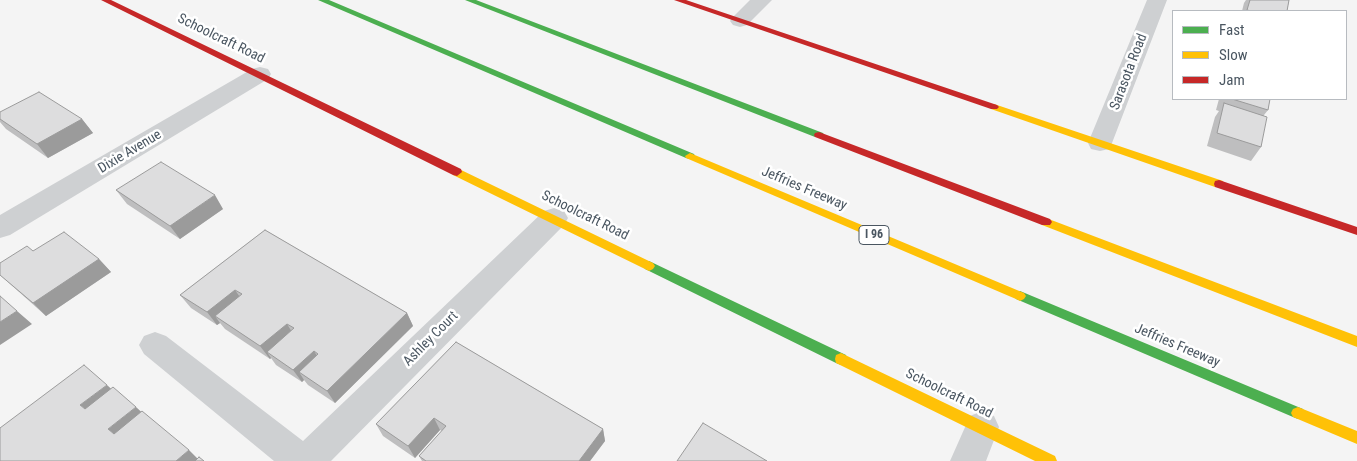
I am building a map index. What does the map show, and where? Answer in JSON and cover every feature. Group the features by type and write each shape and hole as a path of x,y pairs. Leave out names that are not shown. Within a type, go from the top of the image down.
{"main road":[{"name":"Schoolcraft Road","path":"105,0 1050,461"},
{"name":"Jeffries Freeway","path":"322,0 1357,438"},
{"path":"469,0 1357,342"},
{"path":"484,0 532,24"},
{"path":"678,0 1357,231"},
{"path":"310,3 392,30"}],"street":[{"path":"740,21 762,0"},
{"name":"Sarasota Road","path":"1100,144 1157,0"},
{"name":"Dixie Avenue","path":"0,228 260,74"},
{"name":"Ashley Court","path":"307,461 554,218"},
{"path":"155,345 301,461"},
{"path":"968,461 982,427"}],"building":[{"path":"1250,0 1289,0 1287,10 1247,10"},
{"path":"39,92 82,119 37,144 0,119 0,112"},
{"path":"1235,100 1270,100 1268,110"},
{"path":"1224,103 1267,117 1261,147 1217,133"},
{"path":"161,162 215,195 170,226 116,190"},
{"path":"265,230 407,313 327,391 299,372 318,354 314,351 293,370 267,352 294,328 287,324 260,346 215,316 242,294 235,290 207,312 180,295"},
{"path":"64,232 99,259 33,303 0,275 0,263 27,246 33,251"},
{"path":"0,296 17,311 0,322"},
{"path":"456,342 603,429 579,461 426,461 419,456 446,426 434,418 408,446 376,424"},
{"path":"84,365 107,385 80,405 85,409 113,387 136,407 108,429 114,434 142,411 189,450 176,461 0,461 0,428"},
{"path":"703,423 767,461 677,461"},
{"path":"199,457 204,461 195,461"}],"traffic: fast":[{"path":"322,0 690,156"},
{"path":"469,0 819,135"},
{"path":"649,266 841,359"},
{"path":"1020,296 1298,413"}],"traffic: slow":[{"path":"994,107 1219,184"},
{"path":"690,156 1020,296"},
{"path":"457,172 649,266"},
{"path":"1046,222 1357,342"},
{"path":"841,359 1050,461"},
{"path":"1298,413 1357,438"}],"traffic: jam":[{"path":"105,0 457,172"},
{"path":"678,0 994,107"},
{"path":"819,135 1046,222"},
{"path":"1219,184 1357,231"}]}
